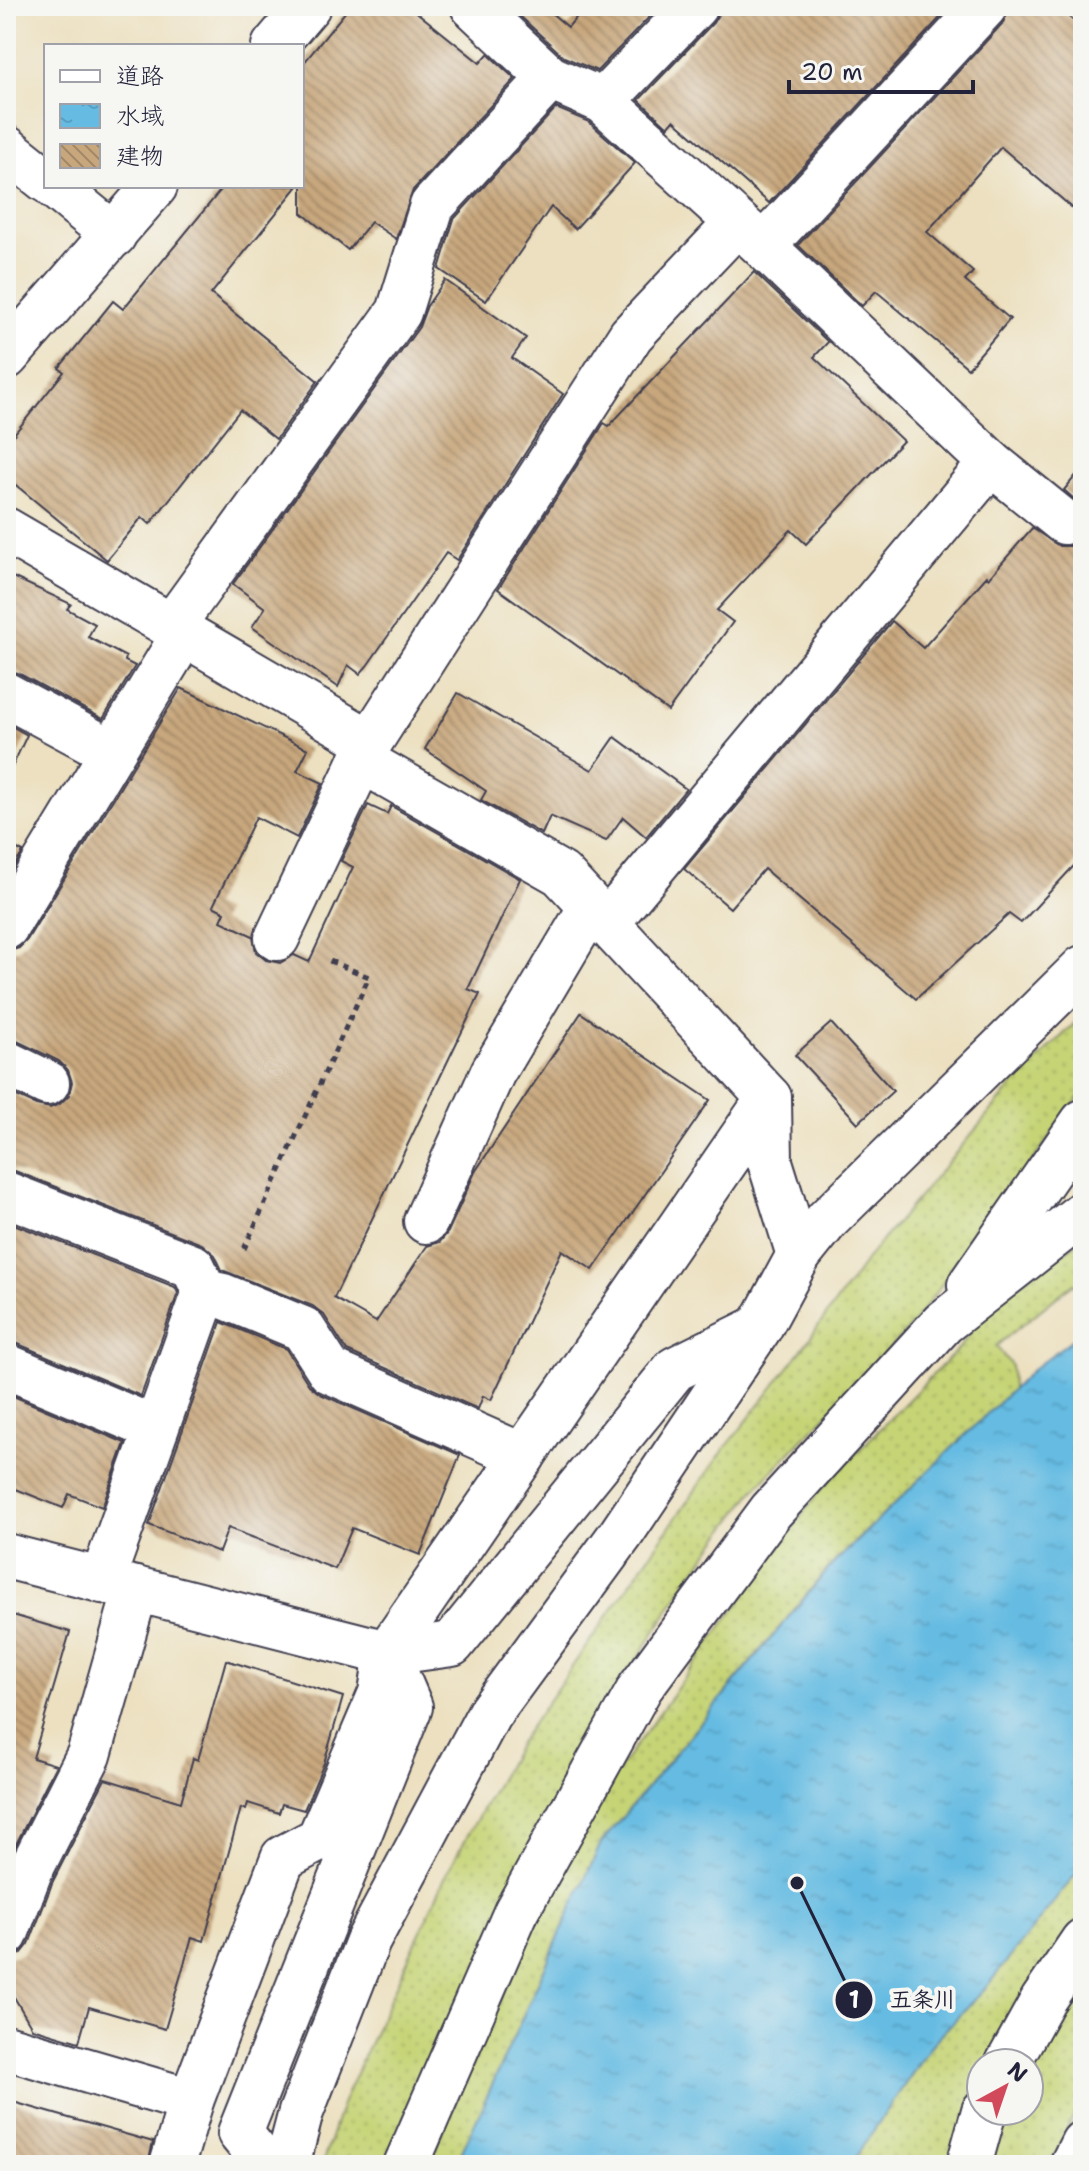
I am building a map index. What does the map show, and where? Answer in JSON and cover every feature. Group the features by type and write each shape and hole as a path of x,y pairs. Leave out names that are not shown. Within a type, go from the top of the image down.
{"street":[{"path":"276,44 308,6"},
{"path":"473,6 550,78 603,101 991,463 1064,522"},
{"path":"603,101 695,6"},
{"path":"277,938 366,751 631,335 750,235 985,6"},
{"path":"6,927 112,752 178,630 399,312 432,206 550,78"},
{"path":"6,148 44,178"},
{"path":"56,188 114,235"},
{"path":"6,357 153,188"},
{"path":"426,1221 493,1072 598,915 991,463"},
{"path":"6,530 178,630 561,874 769,1098 770,1162 799,1255"},
{"path":"6,695 112,752"},
{"path":"287,2165 301,2112 368,1941 489,1714 621,1534 760,1327 799,1255 827,1220 1083,968"},
{"path":"6,1063 47,1083"},
{"path":"172,2165 191,2101 283,1858 319,1839 381,1693 387,1653 769,1098"},
{"path":"406,2165 516,1912 640,1688 771,1511 943,1323 1083,1122"},
{"path":"6,1194 193,1267 214,1294 303,1329 330,1371 523,1456"},
{"path":"943,1323 1083,1213"},
{"path":"6,1934 30,1871 89,1755 119,1585 156,1429 214,1294"},
{"path":"6,1556 387,1653 452,1644 675,1369 760,1327"},
{"path":"6,1366 156,1429"},
{"path":"266,2165 240,2133 410,1707 387,1653"},
{"path":"1017,2047 1043,2000 1083,1941"},
{"path":"6,2047 191,2101"},
{"path":"969,2165 980,2127"},
{"path":"1072,2165 1083,2143"}],"path":[{"path":"214,1294 369,977 277,938"}],"green space":[{"path":"1083,1015 1083,1092 912,1325 755,1489 687,1581 621,1685 383,2165 322,2165 342,2104 449,1869 521,1740 717,1459 873,1251 1014,1084"},
{"path":"1083,1239 1083,1295 1074,1283 996,1346 1011,1365 1012,1390 831,1565 601,1843 456,2165 428,2165 536,1919 614,1776 820,1490 960,1347 993,1301"},
{"path":"1083,1865 1083,1910 999,2047 965,2047 965,2123 950,2165 850,2165 933,2043 987,1986"},
{"path":"1083,1970 1083,2096 1051,2165 985,2165 997,2127 1045,2127 1045,2047 1038,2047"}],"water":[{"path":"1083,1331 1083,1865 987,1986 933,2043 850,2165 456,2165 601,1843 832,1565 1033,1369"}],"building":[{"path":"350,6 409,6 480,63 488,54 515,79 413,190 396,239 371,222 348,250 302,213 304,63"},
{"path":"528,6 543,6 568,27 586,6 660,6 597,71 564,57 520,16"},
{"path":"719,6 951,6 769,203 674,120 668,127 639,100 713,23"},
{"path":"1009,6 1056,6 1083,29 1083,217 1001,147 927,232 973,272 965,281 1010,319 968,368 876,291 862,306 798,245 1003,23"},
{"path":"556,108 589,122 635,163 575,229 551,207 486,301 439,269 454,219"},
{"path":"222,188 296,188 211,294 318,381 276,439 240,410 150,524 142,517 107,560 6,477 6,444 64,372 59,368 113,301 123,309"},
{"path":"754,272 828,342 814,357 903,441 806,544 791,530 717,610 733,622 668,711 498,589 604,423 609,426"},
{"path":"445,280 526,338 512,358 563,394 457,560 446,553 367,666 360,674 348,665 338,687 252,627 265,608 233,584 419,327 427,306"},
{"path":"1083,467 1083,507 1064,490"},
{"path":"1032,528 1059,546 1072,546 1083,538 1083,856 1021,923 1009,914 916,999 764,869 730,908 684,869 892,621 923,648"},
{"path":"6,574 71,604 67,609 95,624 88,637 126,657 125,661 135,666 103,719 18,673 6,670"},
{"path":"181,688 308,749 297,771 323,783 297,838 256,817 213,906 225,912 221,921 253,936 256,952 266,960 280,963 294,955 309,962 353,867 341,861 368,805 387,814 391,806 520,879 468,989 480,994 334,1298 376,1322 427,1246 440,1242 448,1232 475,1172 581,1013 710,1100 593,1270 562,1250 491,1400 483,1396 478,1409 347,1351 324,1315 313,1306 222,1270 215,1255 202,1244 6,1170 6,1091 50,1108 69,1095 72,1082 68,1070 59,1061 6,1038 6,952 19,948 27,940"},
{"path":"458,693 592,770 615,737 686,789 646,837 623,817 606,841 550,816 542,834 481,800 486,791 425,749"},
{"path":"6,723 27,735 6,780"},
{"path":"6,843 23,852 6,879"},
{"path":"831,1023 893,1091 858,1123 795,1055"},
{"path":"6,1221 175,1287 178,1293 141,1396 16,1343 6,1342"},
{"path":"221,1322 286,1349 309,1385 320,1394 460,1455 420,1555 352,1528 335,1569 228,1528 219,1552 149,1525"},
{"path":"6,1393 125,1443 102,1507 69,1494 63,1508 6,1485"},
{"path":"6,1613 70,1632 33,1758 56,1765 6,1864"},
{"path":"226,1660 343,1697 324,1763 304,1810 282,1804 279,1813 248,1803 246,1810 241,1808 204,1941 192,1937 165,2029 89,2007 79,2042 32,2028 6,1983 6,1958 21,1954 29,1944 53,1881 105,1779 181,1802 193,1758 198,1760"},
{"path":"6,2100 153,2142 148,2165 6,2165"}],"place":[{"name":"五条川","path":"797,1883"}]}
